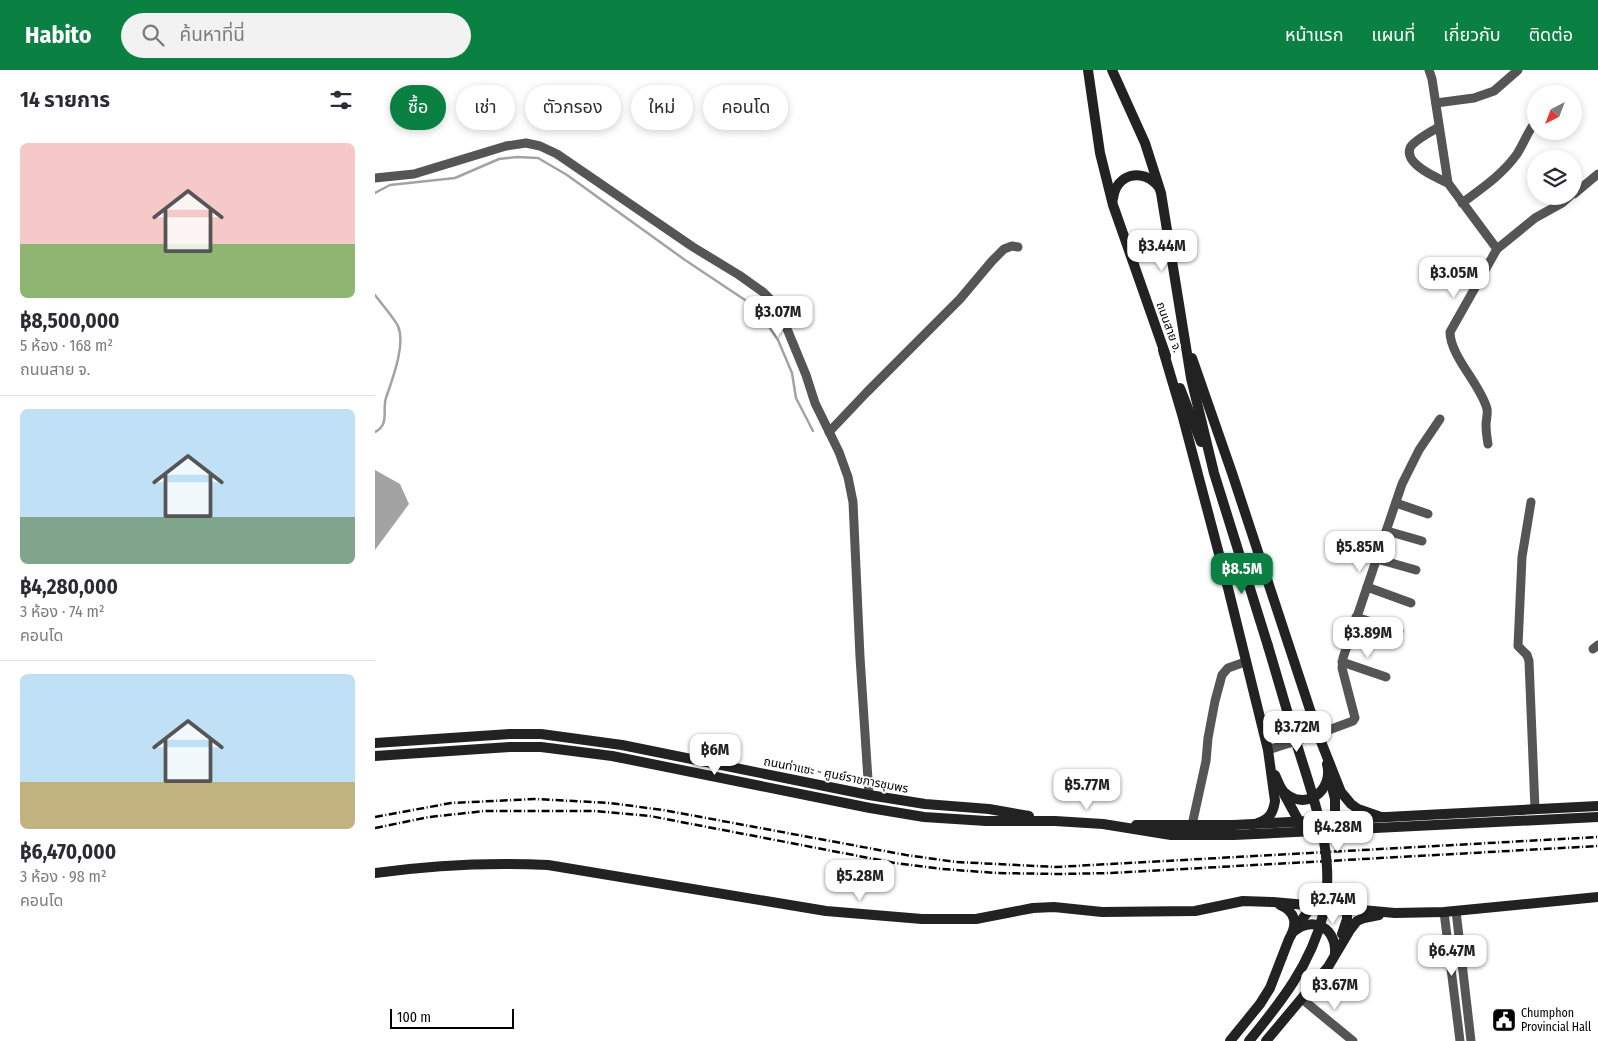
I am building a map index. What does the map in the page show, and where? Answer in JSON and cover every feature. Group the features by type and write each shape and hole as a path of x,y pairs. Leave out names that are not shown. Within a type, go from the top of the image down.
{"main road":[{"name":"ถนนสาย จ.","path":"1087,70 1101,153 1113,205 1163,350 1214,473"},
{"name":"ถนนสาย จ.","path":"1112,70 1145,143 1161,193 1191,378 1214,473 1310,784 1323,832 1326,855 1326,896 1323,914 1306,961 1295,981 1249,1041"},
{"path":"1113,205 1113,193 1117,185 1130,176 1145,176 1158,186 1161,193"},
{"path":"1186,341 1212,412 1318,734 1335,800 1335,830"},
{"path":"1163,350 1228,588 1268,750 1277,778 1301,826"},
{"name":"ถนนท่าแซะ - ศูนย์ราชการชุมพร","path":"375,743 510,734 541,734 622,745 869,795 925,804 989,809 1055,821"},
{"path":"1318,734 1341,792 1358,809 1381,817"},
{"name":"ถนนท่าแซะ - ศูนย์ราชการชุมพร","path":"375,756 509,747 541,747 612,756 870,808 924,817 959,820 1055,821 1118,826"},
{"path":"1257,823 1267,820 1274,810 1275,801 1268,750"},
{"path":"1283,791 1299,799 1308,799 1315,796 1325,786 1329,771"},
{"path":"869,795 870,808"},
{"path":"1118,826 1159,834 1234,835 1301,826 1335,819 1598,806"},
{"path":"1118,826 1257,823 1335,830 1598,817"},
{"path":"375,873 421,867 469,864 509,863 548,865 826,911 922,920 976,918 1019,910 1054,907 1102,912 1195,911 1243,901 1395,913 1443,912 1598,897"},
{"path":"1273,902 1288,908 1292,913 1295,930"},
{"path":"1230,1041 1260,1004 1270,988 1289,939 1312,906"},
{"path":"1335,957 1336,945 1346,925 1347,909"},
{"path":"1266,1041 1335,957 1357,921 1395,913"},
{"path":"1295,930 1308,924 1320,926 1333,937 1336,945"}],"street":[{"path":"1429,70 1433,79 1448,183 1497,249"},
{"path":"1436,103 1473,98 1494,91 1518,70"},
{"path":"1439,127 1414,143 1410,148 1410,152 1418,166 1425,172 1448,183"},
{"path":"1462,203 1499,175 1517,154 1527,133"},
{"path":"375,178 413,174 506,146 526,143 540,146 557,154 693,247 763,292 777,308 815,403 848,477 853,502 869,795"},
{"path":"1582,187 1598,174"},
{"path":"1488,444 1485,427 1487,410 1450,338 1450,332 1497,249 1535,218 1558,205"},
{"path":"829,432 960,299 1004,249 1012,246 1018,247"},
{"path":"1268,750 1318,734 1353,721 1355,718 1342,668 1343,658 1402,484 1419,450 1440,419"},
{"path":"1531,502 1522,557 1518,646 1527,655 1529,661 1535,809"},
{"path":"1396,503 1428,514"},
{"path":"1387,531 1422,541"},
{"path":"1377,560 1416,570"},
{"path":"1367,587 1411,603"},
{"path":"1356,617 1399,631"},
{"path":"1193,825 1206,761 1215,701 1222,676 1228,668 1245,662"},
{"path":"1342,662 1386,677"},
{"path":"1456,911 1471,1041"},
{"path":"1443,912 1460,1041"},
{"path":"1302,999 1353,1041"}],"shaded area":[{"path":"375,470 400,484 409,504 375,550"}],"waterway":[{"path":"375,193 390,185 455,178 499,159 517,157 538,158 567,175 685,260 757,308 778,340 792,373 796,398 813,431"},
{"path":"375,295 391,315 398,326 400,334 397,362 385,402 384,421 380,429 375,432"}],"railway":[{"path":"375,817 451,803 535,799 610,803 663,810 906,855 956,862 1056,867 1598,837"},
{"path":"375,828 429,817 485,811 596,811 650,816 895,863 997,873 1059,874 1111,873 1598,846"}],"place":[{"name":"Chumphon Provincial Hall","path":"1504,1020"}]}
